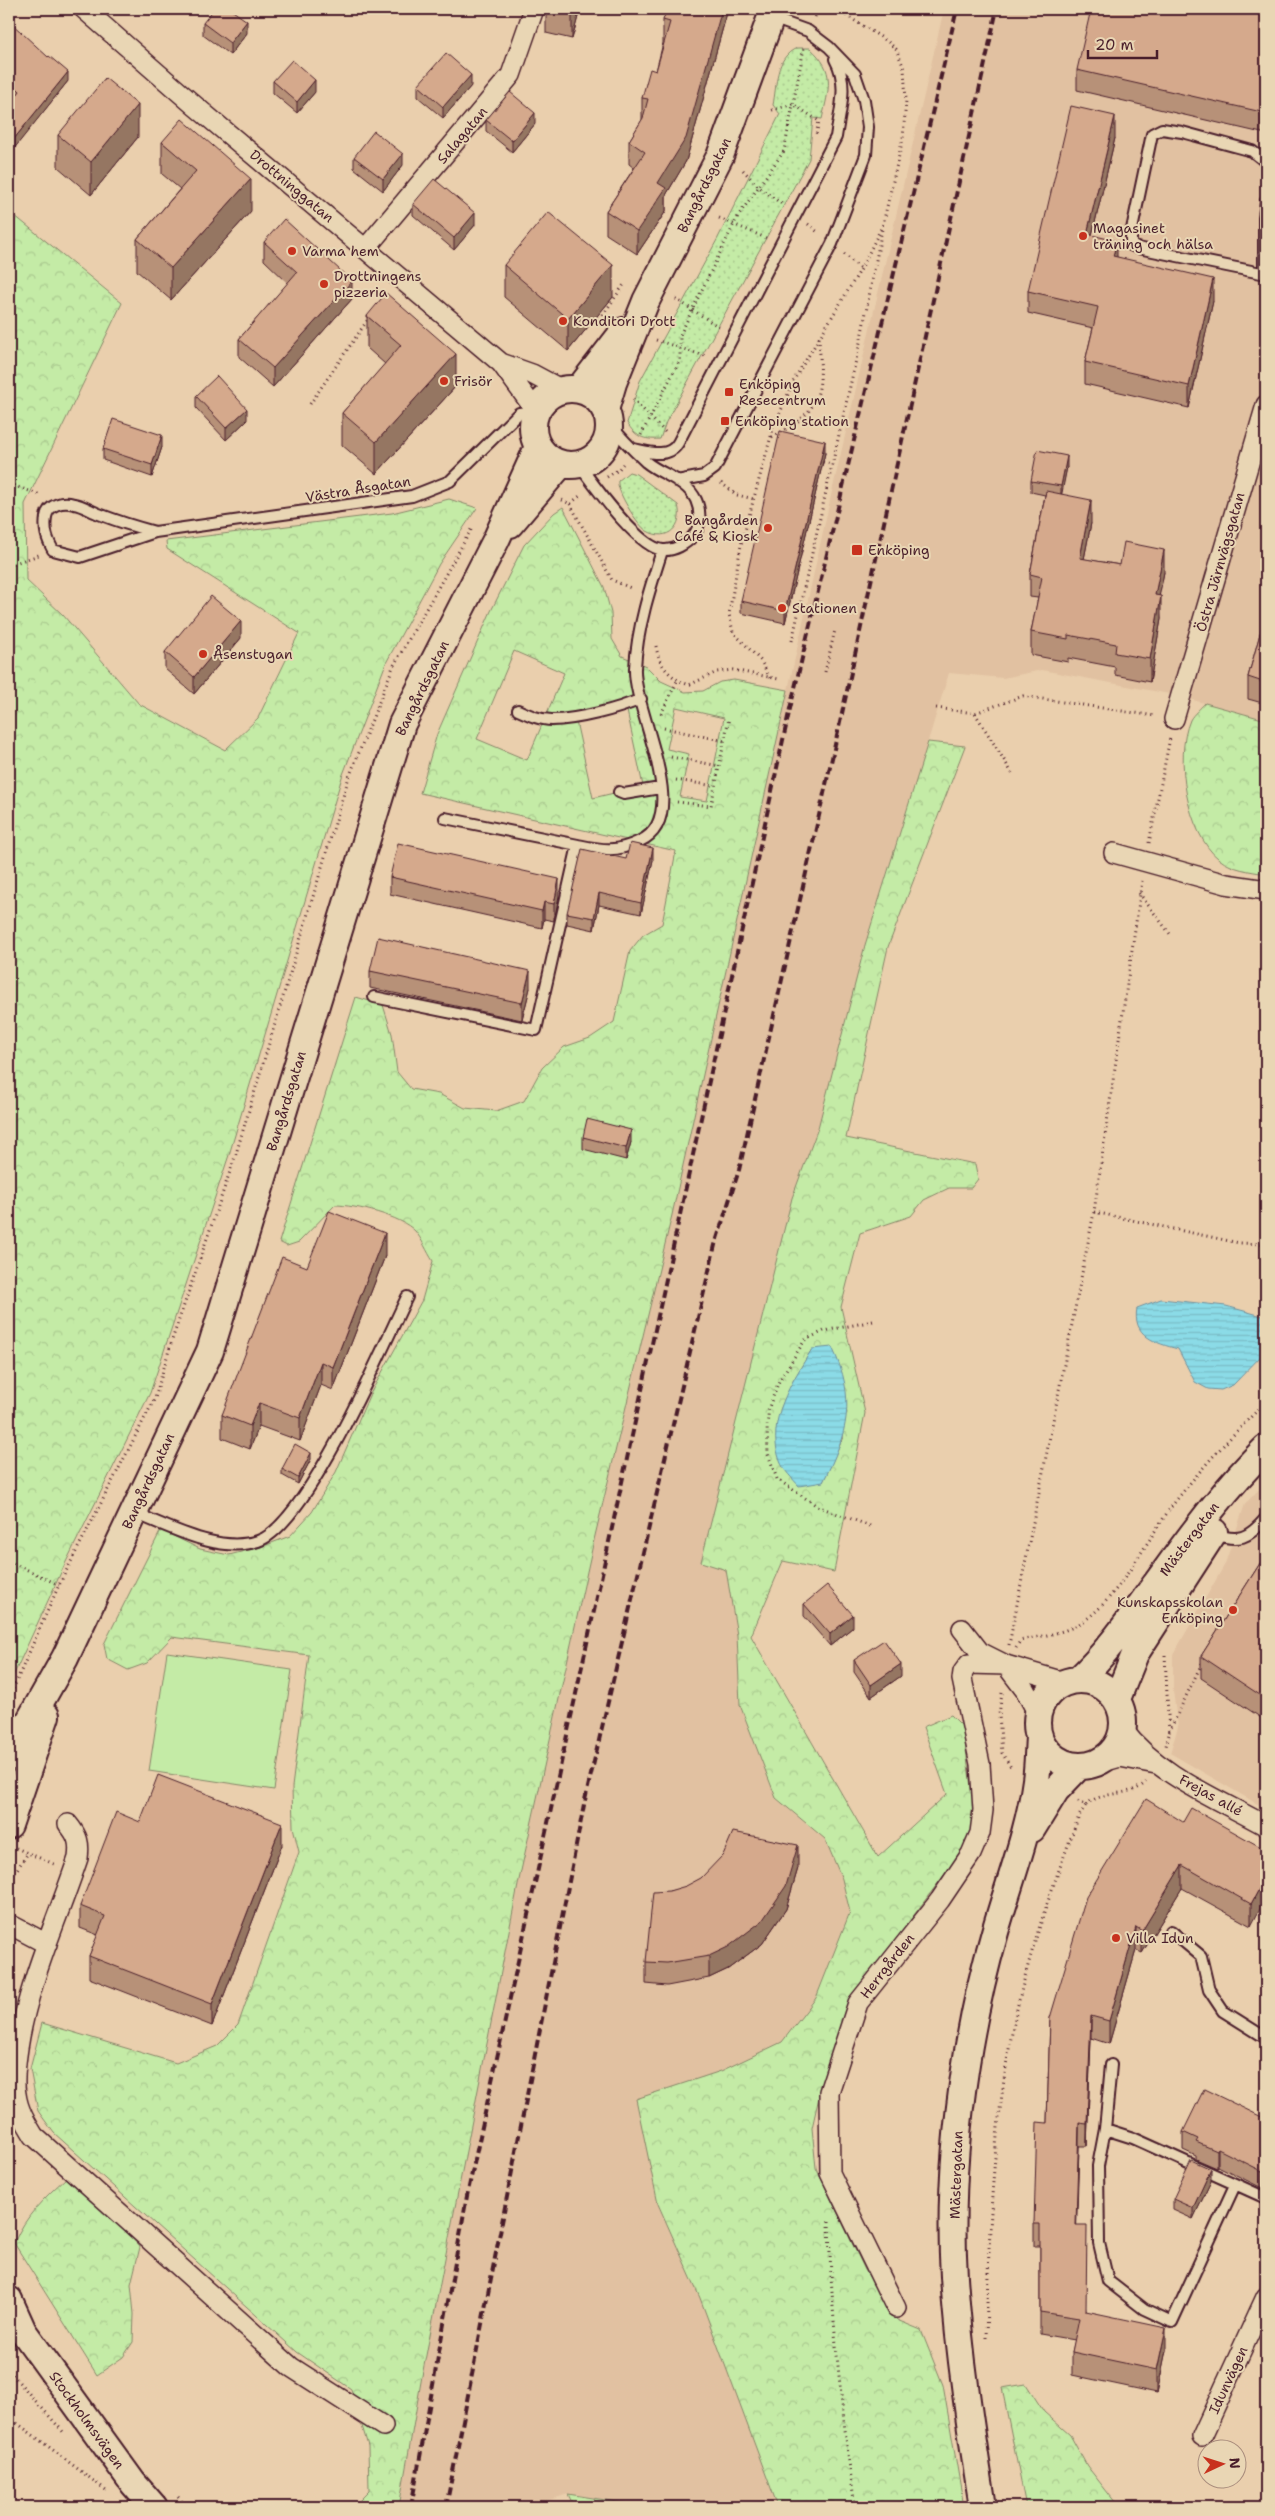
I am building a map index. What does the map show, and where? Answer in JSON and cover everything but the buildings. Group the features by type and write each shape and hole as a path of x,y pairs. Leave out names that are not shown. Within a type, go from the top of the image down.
{"main road":[{"name":"Bangårdsgatan","path":"607,417 613,382 646,301 720,156 772,13"},
{"name":"Bangårdsgatan","path":"571,390 646,301"},
{"path":"571,390 598,399 607,417 608,436 603,448 578,471 549,459 538,447 533,435 533,422 536,411 550,395 571,390"},
{"name":"Bangårdsgatan","path":"9,1757 65,1658 210,1351 402,724 496,540 538,447"},
{"name":"Bangårdsgatan","path":"496,540 542,489 578,471"},
{"name":"Mästergatan","path":"982,2507 962,2364 954,2276 955,2173 965,2070 978,1999 994,1934 1020,1849 1046,1785 1039,1726 1047,1695 1071,1681 1097,1662 1199,1523 1246,1468 1266,1448"},
{"name":"Mästergatan","path":"1117,1699 1135,1654 1212,1534 1266,1467"},
{"name":"Bangårdsgatan","path":"9,1825 65,1658"},
{"path":"1046,1785 1110,1755 1119,1744 1123,1730 1124,1716 1117,1699 1111,1692 1100,1684 1071,1681"},
{"path":"1039,1726 1047,1750 1058,1760 1089,1764"},
{"name":"Stockholmsvägen","path":"9,2300 16,2324 133,2483 154,2507"}],"street":[{"name":"Drottninggatan","path":"84,9 194,105 501,363 536,411"},
{"name":"Salagatan","path":"366,248 511,75 534,9"},
{"name":"Drottninggatan","path":"501,363 571,390"},
{"name":"Östra Järnvägsgatan","path":"1174,719 1266,405"},
{"path":"1114,853 1145,860 1226,884 1266,890"},
{"path":"962,1629 980,1652 1006,1665 1071,1681"},
{"name":"Herrgården","path":"896,2308 830,2173 830,2092 858,2003 940,1900 971,1854 980,1833 983,1810 980,1764 962,1679 963,1672 969,1664 1006,1665"},
{"path":"1006,1665 1025,1690 1039,1726"},
{"name":"Frejas allé","path":"1123,1730 1134,1745 1156,1764 1266,1826"},
{"name":"Frejas allé","path":"1089,1764 1120,1757 1156,1764"},
{"path":"68,1824 77,1834 80,1846 74,1872 35,1974 21,2027 15,2071 16,2094 21,2115 34,2136 291,2367 383,2426"},
{"path":"9,1924 46,1944"},
{"name":"Idunvägen","path":"1202,2436 1266,2297"}],"lane":[{"path":"677,480 704,476 715,468 832,244 866,155 868,127 864,100 855,74 829,47 808,31 772,13"},
{"path":"634,449 662,454 676,448 836,137 844,90 841,68 829,47"},
{"path":"1266,162 1252,151 1182,132 1162,129 1152,134 1131,234 1132,245 1138,248 1265,274 1264,217 1266,201"},
{"name":"Västra Åsgatan","path":"53,550 80,556 155,532 412,496 434,489 450,481 519,413 536,411"},
{"path":"578,471 641,539 662,551 676,548 688,542 697,532 700,516 697,502 689,487 647,462 607,417"},
{"path":"53,550 47,540 45,525 47,512 53,506 63,503"},
{"name":"Västra Åsgatan","path":"63,503 75,504 127,525 155,532"},
{"path":"445,818 608,851 628,847 646,839 658,826 662,814 659,777 635,670 647,595 662,551"},
{"path":"518,710 536,718 552,720 626,706 641,699"},
{"path":"619,792 624,794 660,788"},
{"path":"374,997 536,1030 578,845"},
{"path":"133,1513 204,1539 232,1544 259,1541 281,1527 299,1505 323,1466 407,1296"},
{"path":"1212,1534 1231,1540 1244,1537 1254,1532 1266,1518"},
{"path":"1171,1931 1201,1956 1209,1990 1223,2011 1266,2038"},
{"path":"1111,2065 1105,2129 1098,2166 1099,2243 1108,2280 1144,2309 1172,2322 1236,2185"},
{"path":"1105,2129 1133,2138 1266,2198"}],"path":[{"path":"570,504 578,471 618,470 634,449 680,360 680,335 734,224 784,151 808,31 818,9"},
{"path":"772,110 793,104 819,121"},
{"path":"718,218 771,240"},
{"path":"792,641 861,338 883,224"},
{"path":"676,299 721,329"},
{"path":"310,404 375,312"},
{"path":"771,437 796,425 808,413 815,402 820,384 819,336"},
{"path":"653,340 707,356"},
{"path":"768,449 777,452"},
{"path":"814,460 832,464"},
{"path":"9,484 63,503"},
{"path":"542,489 570,504 612,580 647,595"},
{"path":"754,499 741,545 729,614 733,632 761,662 770,678"},
{"path":"9,1698 59,1586 155,1398 235,1157 348,780 393,667 474,525"},
{"path":"9,565 53,550"},
{"path":"825,672 835,630"},
{"path":"654,639 657,655 667,674 677,681 689,685 717,672 733,670 779,679"},
{"path":"665,728 660,714 677,681"},
{"path":"936,708 975,713 1023,696 1174,719 1139,893 1094,1212 1006,1665 999,1715 1002,1752 1012,1769 1086,1805"},
{"path":"975,713 1012,773"},
{"path":"662,800 711,806 729,718"},
{"path":"646,724 725,741"},
{"path":"654,754 720,766"},
{"path":"659,777 715,786"},
{"path":"1139,893 1170,934"},
{"path":"1094,1212 1239,1243 1266,1244"},
{"path":"870,1526 817,1506 777,1479 768,1454 767,1426 769,1407 779,1381 805,1340 824,1331 873,1321"},
{"path":"1006,1665 1020,1641 1056,1633 1077,1625 1106,1601 1171,1506 1223,1446 1266,1402"},
{"path":"9,1561 59,1586"},
{"path":"1166,1648 1165,1674 1169,1734"},
{"path":"986,2343 988,2238 1002,2093 1015,2017 1042,1913 1086,1805 1094,1797 1140,1789 1146,1783 1167,1744 1169,1734 1206,1656"},
{"path":"9,1844 74,1872"},
{"path":"9,1881 28,1852"},
{"path":"829,2217 830,2266 840,2386 855,2507"},
{"path":"9,2417 111,2493"}],"shaded area":[{"path":"944,9 1266,9 1266,720 1175,695 1042,670 1003,678 949,673 865,945 818,1128 792,1198 701,1562 726,1570 737,1635 740,1705 776,1798 825,1839 842,1879 850,1912 816,1998 782,2042 721,2071 658,2204 700,2298 778,2507 635,2507 630,2504 568,2494 528,2507 399,2507 422,2376 519,1880 594,1540 672,1215 828,509"},
{"name":"Kunskapsskolan Enköping","path":"1266,1482 1266,1809 1170,1753 1178,1727 1173,1691 1173,1655 1225,1564 1245,1504"}],"green space":[{"path":"797,48 810,48 818,56 824,64 828,80 827,98 822,119 813,118 809,159 666,422 660,439 640,437 627,423 640,381 718,238 780,114 773,105 778,72 785,58"},
{"path":"9,211 122,303 25,504 26,580 63,615 139,704 225,750 258,718 299,633 167,549 166,541 392,513 449,499 477,508 439,564 386,663 342,777 229,1155 150,1393 64,1566 9,1685"},
{"path":"629,472 636,474 678,505 679,519 673,530 662,535 655,534 647,531 638,522 628,508 618,486 618,481"},
{"path":"563,507 604,587 611,613 612,639 622,656 646,666 661,681 685,692 703,691 720,682 734,680 788,690 672,1215 594,1540 519,1880 422,2376 399,2507 353,2507 369,2491 368,2446 351,2389 297,2352 54,2133 38,2111 30,2069 42,2023 176,2063 217,2046 238,2025 299,1852 293,1827 292,1787 309,1655 172,1637 147,1663 128,1670 107,1659 104,1644 161,1530 200,1549 229,1555 261,1547 290,1536 312,1512 336,1472 369,1396 422,1300 433,1261 415,1231 389,1216 365,1209 335,1205 299,1242 287,1246 279,1242 356,997 383,1005 392,1034 397,1072 411,1089 439,1094 465,1108 496,1111 524,1101 542,1068 564,1047 590,1038 614,1022 630,951 643,935 662,924 676,851 420,793 437,734 491,611 524,545 554,513","holes":["514,651 564,673 527,760 477,739","626,706 643,786 593,798 575,717","676,707 724,718 707,801 680,797 689,754 667,749"]},
{"path":"1205,703 1266,720 1266,874 1236,868 1219,859 1208,847 1199,832 1192,814 1186,794 1184,774 1183,754 1185,736 1191,718"},
{"path":"928,742 965,746 888,947 846,1138 975,1164 978,1179 971,1188 949,1188 924,1200 911,1216 860,1233 841,1307 865,1413 834,1572 783,1561 751,1636 878,1857 947,1794 923,1727 951,1715 963,1727 974,1810 971,1831 963,1850 850,2000 821,2088 812,2128 816,2168 865,2270 897,2320 921,2330 943,2385 964,2507 778,2507 700,2298 658,2204 636,2099 721,2071 782,2042 816,1998 850,1912 842,1879 825,1839 776,1798 740,1705 737,1635 726,1570 701,1562 792,1198 818,1128 865,945","holes":["812,1349 843,1437 823,1482 780,1410 793,1381"]},
{"path":"167,1652 292,1670 274,1790 149,1771"},
{"path":"66,2178 122,2227 140,2247 131,2284 134,2314 133,2342 123,2357 97,2375 14,2243 30,2215"},
{"path":"1026,2384 1044,2412 1070,2435 1087,2466 1119,2507 1026,2507 1002,2388"},
{"path":"568,2494 630,2504 635,2507 574,2507"}],"water":[{"path":"1161,1299 1226,1306 1266,1317 1266,1351 1233,1385 1221,1390 1208,1389 1195,1382 1178,1349 1147,1337 1138,1325 1136,1318 1137,1308"},
{"path":"832,1347 845,1383 847,1400 843,1431 832,1464 823,1482 799,1486 780,1461 776,1446 778,1417 789,1388 812,1349"}],"railway":[{"path":"411,2507 467,2196 788,717 957,9"},
{"path":"446,2507 585,1800 715,1245 739,1170 841,718 997,9"}],"place":[{"name":"Magasinet träning och hälsa","path":"1083,236"},
{"name":"Varma hem","path":"292,251"},
{"name":"Drottningens pizzeria","path":"324,284"},
{"name":"Konditori Drott","path":"563,321"},
{"name":"Frisör","path":"444,381"},
{"name":"Enköping Resecentrum","path":"729,392"},
{"name":"Enköping station","path":"725,421"},
{"name":"Bangården Café & Kiosk","path":"768,528"},
{"name":"Enköping","path":"857,550"},
{"name":"Stationen","path":"782,608"},
{"name":"Åsenstugan","path":"203,654"},
{"name":"Kunskapsskolan Enköping","path":"1233,1610"},
{"name":"Villa Idun","path":"1116,1938"}]}
